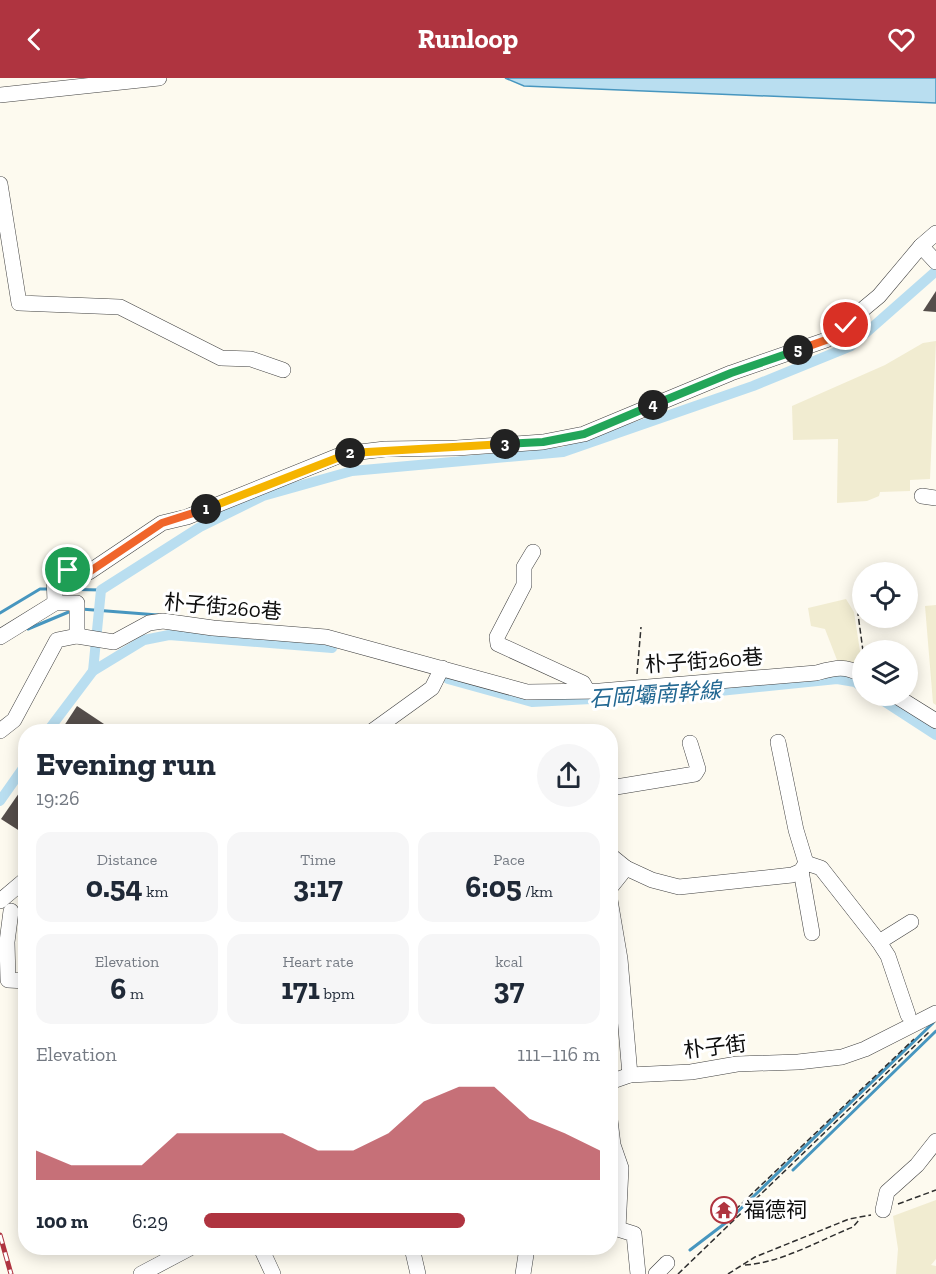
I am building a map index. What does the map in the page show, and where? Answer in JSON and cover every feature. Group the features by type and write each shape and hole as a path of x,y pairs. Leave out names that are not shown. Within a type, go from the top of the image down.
{"street":[{"path":"0,95 159,78"},
{"path":"0,184 19,303 120,307 221,358 251,359 283,370"},
{"path":"55,603 54,574 62,570 89,572 162,523 187,517 343,454 385,449 457,448 543,442 584,434 731,373 826,340 879,296 921,246 936,233"},
{"path":"921,246 936,262"},
{"path":"533,552 524,567 524,585 497,636 498,644 583,683 587,690"},
{"path":"0,637 55,603 77,603 77,636 57,640 14,720 0,731"},
{"name":"朴子街260巷","path":"77,636 114,642 149,623 163,621 213,628 326,637 527,692 816,674 839,667 852,669"},
{"path":"382,724 432,688 442,668"},
{"path":"912,706 936,721"},
{"path":"778,742 803,867 812,933"},
{"path":"618,787 695,774 698,769 690,743"},
{"path":"618,862 626,868 652,880 679,887 792,875 803,867 821,868 888,956 908,1015"},
{"path":"618,878 626,868"},
{"path":"18,892 9,909 7,942 8,980 18,981"},
{"path":"879,942 911,922"},
{"path":"618,947 630,1075"},
{"name":"朴子街","path":"826,1059 908,1015 936,1003"},
{"name":"朴子街","path":"618,1079 630,1075 691,1072 737,1064 826,1059 864,1049 936,1013"},
{"path":"883,1210 887,1192 917,1165 936,1141"},
{"path":"618,1159 621,1168 618,1229 634,1233 638,1274"},
{"path":"141,1274 164,1255"},
{"path":"264,1255 273,1274"},
{"path":"414,1255 418,1274"},
{"path":"523,1274 526,1255"}],"path":[{"path":"635,687 641,650 641,627"},
{"path":"737,1216 733,1212 859,1092 928,1032"},
{"path":"667,1270 737,1216 862,1094 918,1035"},
{"path":"830,1119 834,1121"},
{"path":"808,1141 812,1143"},
{"path":"786,1162 790,1165"},
{"path":"758,1190 761,1193"},
{"path":"728,1274 755,1257 849,1219 859,1219 853,1227 759,1264 745,1265"}],"shaded area":[{"path":"936,341 930,479 910,480 910,491 880,492 879,496 867,501 837,503 838,439 793,440 792,406 885,365 923,343"},
{"path":"846,599 852,609 852,628 856,628 858,640 852,640 852,662 837,660 825,629 811,626 808,608"},
{"path":"936,605 936,705 933,703 925,606"},
{"path":"936,1200 936,1259 931,1265 936,1266 936,1274 896,1274 898,1249 893,1216"}],"water":[{"path":"505,78 936,78 936,103 524,86"}],"building":[{"path":"936,291 936,312 923,311"},
{"path":"77,706 104,724 65,724"},
{"path":"18,795 18,830 1,819"}],"waterway":[{"path":"93,671 101,590 200,527 263,496 352,471 563,452 753,386 851,346 936,271"},
{"path":"0,613 40,589 48,589"},
{"path":"58,589 101,590"},
{"path":"81,609 158,615"},
{"path":"28,629 71,611"},
{"name":"石岡壩南幹線","path":"53,724 93,671 144,640 169,635 332,648"},
{"name":"石岡壩南幹線","path":"448,679 532,702 690,694 837,679 852,682"},
{"name":"石岡壩南幹線","path":"891,706 936,735"},
{"path":"0,801 18,775"},
{"path":"690,1250 728,1221 933,1023"},
{"path":"793,1170 936,1031"}],"railway":[{"path":"0,1235 11,1274"}],"place":[{"name":"福德祠","path":"724,1210"}],"route":[{"path":"68,570 89,572 162,523 187,517 343,454 385,449 457,448 543,442 584,434 731,373 826,340 846,325"}]}
